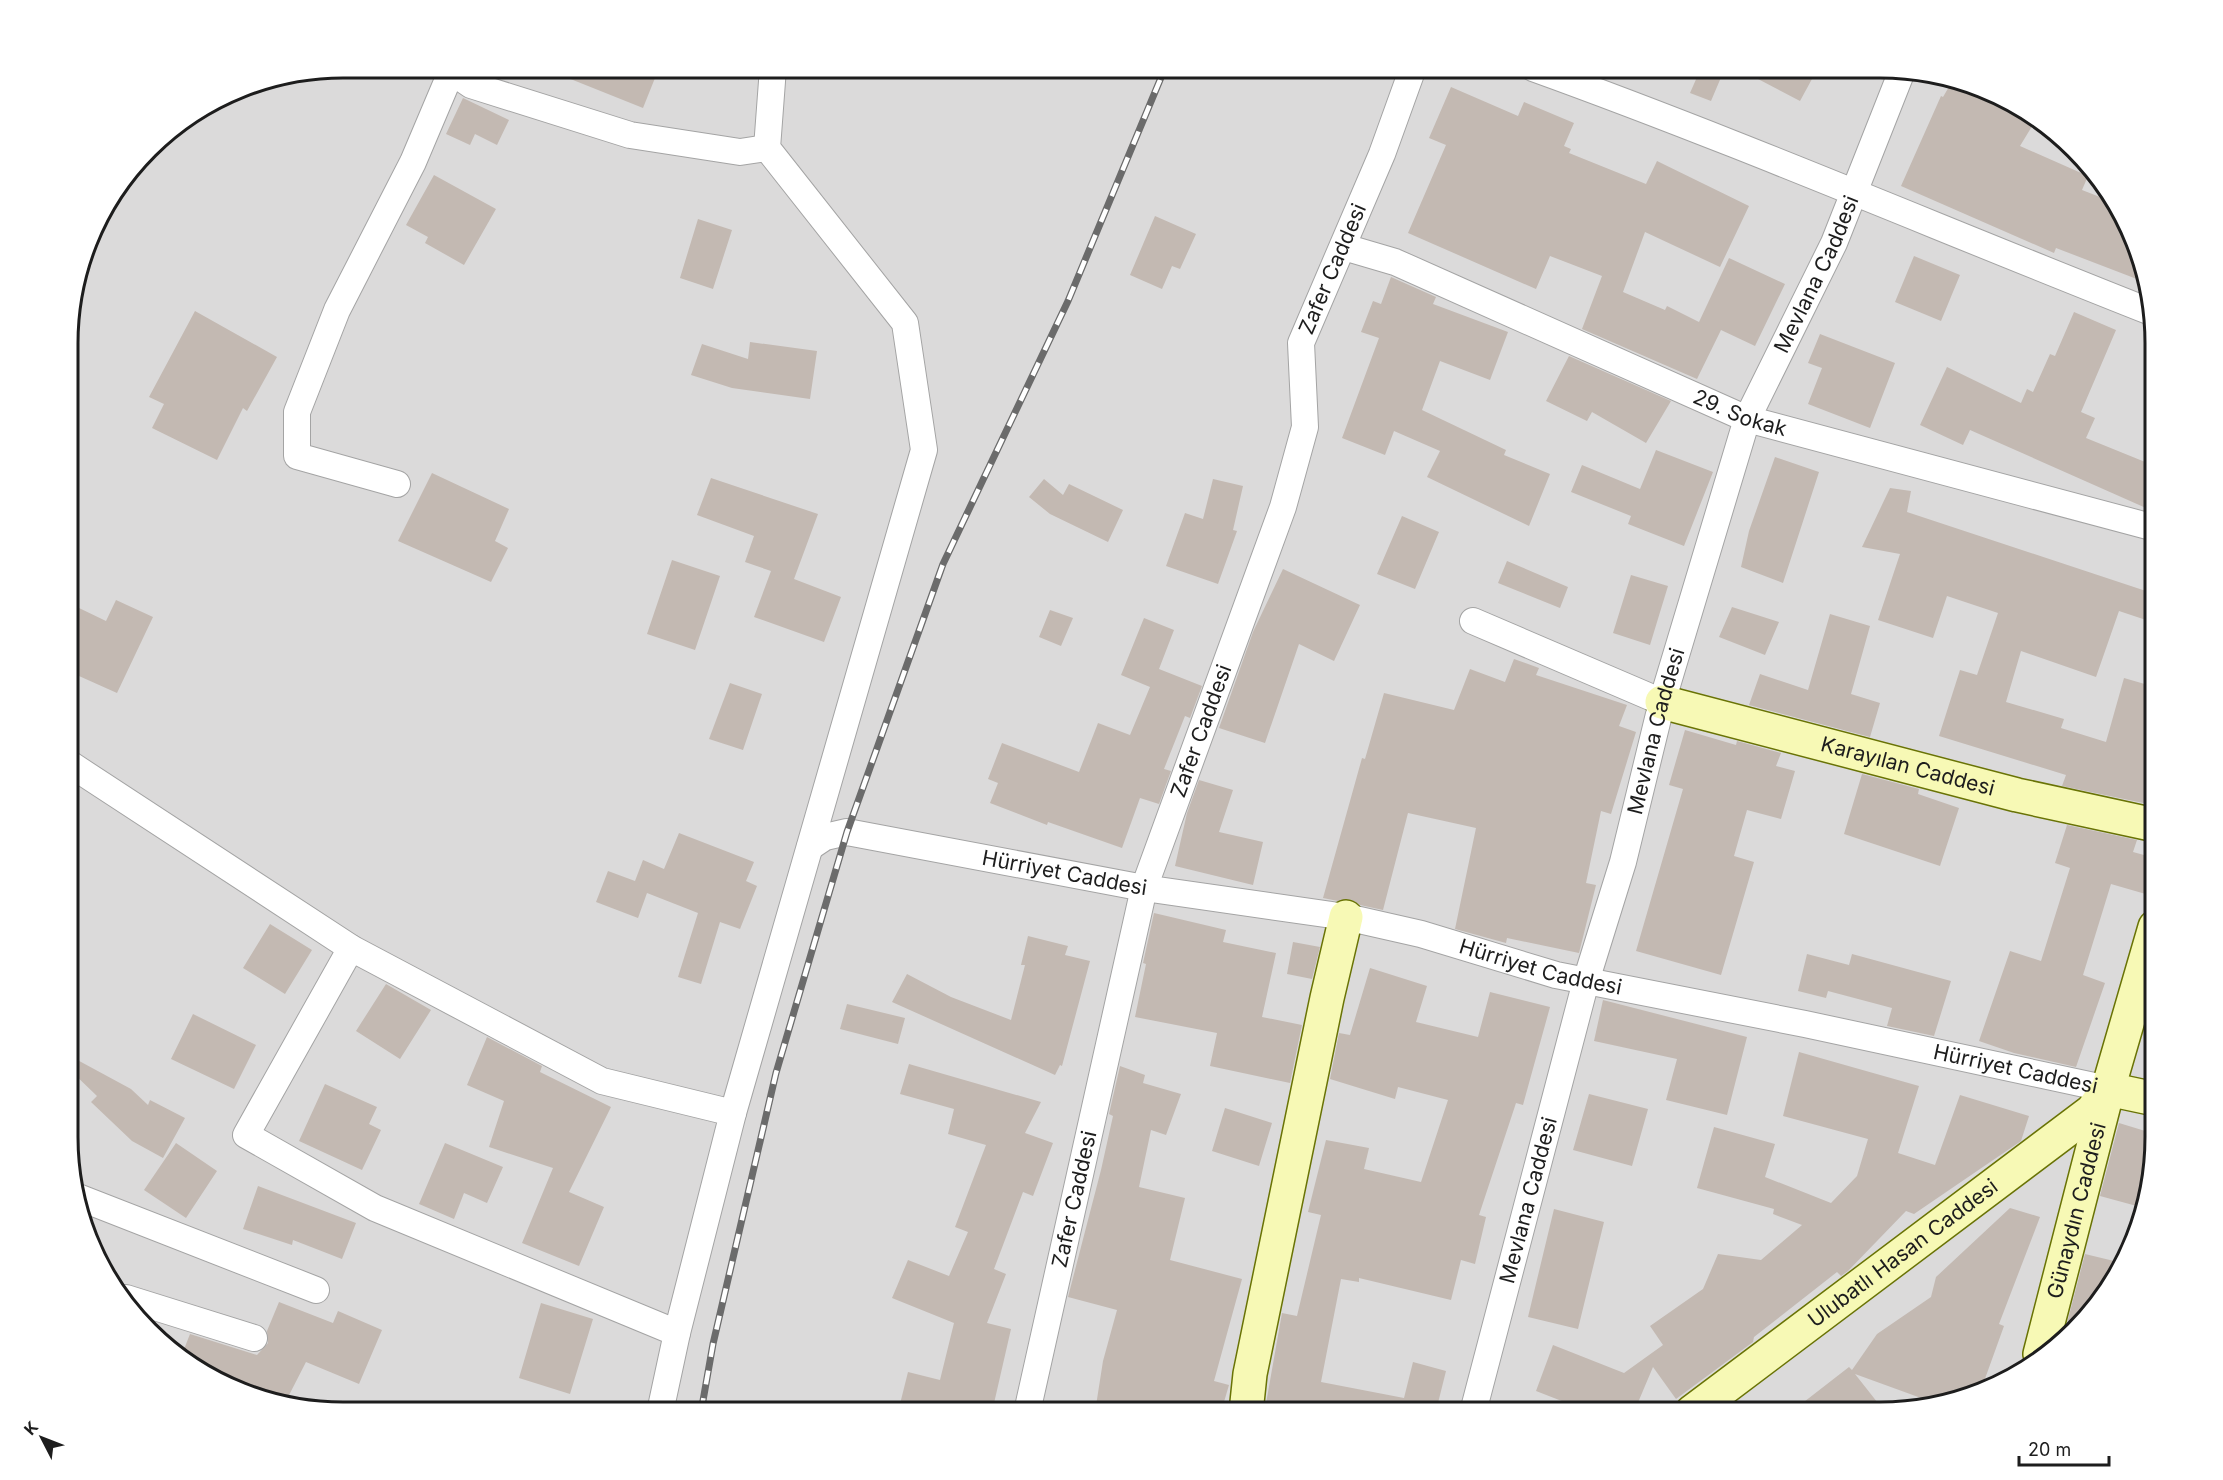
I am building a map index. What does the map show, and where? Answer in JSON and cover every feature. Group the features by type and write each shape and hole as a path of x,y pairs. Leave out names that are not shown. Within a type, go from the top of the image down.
{"street":[{"path":"397,484 297,456 297,412 337,310 413,162 446,78"},
{"path":"461,78 471,85 630,135 740,152 766,148"},
{"path":"662,1402 677,1333 733,1113 924,450 905,322 766,148 772,78"},
{"name":"Zafer Caddesi","path":"1029,1402 1144,888 1283,507 1305,427 1301,344 1382,154 1409,78"},
{"path":"1561,78 1678,120 1855,195 2143,309"},
{"name":"Mevlana Caddesi","path":"1476,1402 1586,981 1623,862 1662,702 1747,419 1834,243 1855,195 1899,79"},
{"name":"29. Sokak","path":"1344,247 1395,262 1747,419 2145,525"},
{"path":"1473,621 1662,702"},
{"name":"Karayılan Caddesi","path":"1662,702 2017,795 2145,823"},
{"path":"78,769 351,948 602,1081 733,1113"},
{"name":"Hürriyet Caddesi","path":"810,847 825,837 847,832 1144,888 1346,917 1421,934 1556,975 1805,1024 2145,1097"},
{"path":"1247,1402 1250,1374 1327,998 1346,917"},
{"path":"351,948 246,1135 375,1208 677,1333"},
{"name":"Günaydın Caddesi","path":"2042,1346 2108,1089 2145,961"},
{"name":"Ulubatlı Hasan Caddesi","path":"1705,1402 2092,1112 2108,1089"},
{"path":"86,1200 316,1290"},
{"path":"135,1301 254,1338"}],"shaded area":[{"path":"1880,78 1915,80 1949,87 1982,98 2013,113 2055,144 2079,168 2110,210 2131,258 2143,308 2145,343 2145,1137 2143,1172 2136,1206 2125,1239 2110,1270 2079,1312 2055,1336 2013,1367 1982,1382 1949,1393 1915,1400 1880,1402 343,1402 308,1400 274,1393 241,1382 210,1367 168,1336 144,1312 113,1270 92,1222 80,1172 78,1137 78,343 80,308 92,258 113,210 144,168 168,144 210,113 241,98 291,83 325,79"}],"building":[{"path":"568,78 655,78 643,108"},
{"path":"1697,78 1721,78 1711,101 1690,93"},
{"path":"1756,78 1813,78 1800,101"},
{"path":"1451,87 1518,116 1524,102 1574,123 1564,146 1571,149 1569,153 1646,184 1657,161 1749,206 1720,267 1645,232 1623,292 1665,310 1667,306 1699,322 1729,258 1785,284 1755,346 1721,330 1697,379 1582,329 1602,276 1550,256 1536,289 1408,233 1446,145 1429,138"},
{"path":"1949,87 1982,98 2013,113 2032,126 2020,146 2084,174 2087,178 2082,190 2101,197 2110,210 2125,241 2137,279 2056,248 2054,253 1901,186 1941,96 1943,97"},
{"path":"463,98 509,120 497,145 475,134 470,145 446,134"},
{"path":"434,175 496,209 464,265 425,243 428,237 406,225"},
{"path":"1155,216 1196,234 1180,269 1172,266 1162,289 1130,275"},
{"path":"698,219 732,230 713,289 680,278"},
{"path":"1914,256 1960,275 1941,321 1895,302"},
{"path":"1391,277 1436,297 1433,304 1508,332 1490,380 1440,361 1422,410 1506,450 1504,455 1550,474 1529,526 1427,477 1440,451 1394,431 1385,455 1342,438 1379,338 1361,332 1373,301 1381,304"},
{"path":"195,311 277,357 247,411 243,408 217,460 152,428 164,404 149,397"},
{"path":"2074,312 2116,330 2081,412 2095,418 2086,438 2145,462 2145,508 1970,430 1963,445 1920,425 1947,367 2021,403 2027,389 2033,392 2050,354 2055,356"},
{"path":"1820,334 1895,363 1870,428 1808,404 1822,368 1808,363"},
{"path":"750,342 817,351 810,399 732,388 691,375 702,344 748,359"},
{"path":"1569,356 1671,401 1646,443 1592,412 1587,421 1546,401"},
{"path":"1656,450 1713,472 1684,546 1628,524 1631,516 1571,492 1582,465 1640,489"},
{"path":"1775,457 1819,472 1783,583 1741,567 1749,531"},
{"path":"432,473 509,509 495,541 508,548 491,582 398,541"},
{"path":"711,478 818,514 794,579 841,597 824,642 754,617 771,571 745,562 754,536 697,515"},
{"path":"1044,479 1063,495 1069,484 1123,510 1108,542 1050,514 1029,497"},
{"path":"1213,479 1243,486 1233,530 1237,531 1218,584 1166,566 1185,513 1203,519"},
{"path":"1890,488 1911,491 1907,512 2145,591 2145,620 2119,611 2096,677 2021,651 2006,702 2064,719 2061,728 2106,742 2124,678 2145,684 2145,803 2062,786 2066,775 1939,736 1960,670 1977,675 1998,613 1947,596 1933,638 1878,620 1900,554 1862,547"},
{"path":"1402,516 1439,532 1415,589 1377,574"},
{"path":"672,560 720,576 695,650 647,634"},
{"path":"1507,561 1568,587 1560,608 1498,583"},
{"path":"1283,569 1360,605 1334,661 1299,644 1265,743 1219,728 1253,632"},
{"path":"1631,575 1668,586 1650,645 1613,633"},
{"path":"116,600 153,617 117,693 78,676 79,608 106,621"},
{"path":"1732,607 1779,622 1765,655 1719,637"},
{"path":"1050,610 1073,618 1061,646 1039,637"},
{"path":"1830,614 1870,626 1851,694 1880,703 1870,737 1749,705 1760,674 1808,690"},
{"path":"1144,618 1174,630 1159,669 1202,686 1190,718 1185,716 1164,769 1171,771 1159,804 1140,798 1122,848 1048,822 1047,825 990,803 998,783 988,779 1002,743 1079,772 1098,723 1130,735 1150,687 1121,675"},
{"path":"1514,659 1539,668 1536,675 1627,705 1619,726 1636,732 1611,814 1601,811 1586,883 1596,885 1579,953 1507,938 1506,943 1455,929 1476,828 1408,813 1383,910 1360,905 1350,899 1338,901 1323,898 1362,758 1365,759 1384,693 1454,710 1470,669 1505,682"},
{"path":"730,683 762,694 743,750 709,739"},
{"path":"1685,730 1736,745 1737,741 1781,753 1776,766 1795,771 1781,819 1747,810 1734,856 1754,862 1721,975 1636,951 1683,789 1669,785"},
{"path":"1862,774 1919,789 1918,794 1959,808 1940,866 1844,834"},
{"path":"1199,780 1233,790 1219,832 1263,842 1253,885 1175,866 1187,813"},
{"path":"2067,825 2137,840 2133,852 2145,855 2145,894 2111,884 2083,975 2105,983 2076,1067 2014,1053 1979,1041 2010,951 2041,961 2070,868 2055,863"},
{"path":"679,833 754,862 746,881 757,886 740,929 720,922 701,984 678,977 698,913 647,893 638,918 596,902 608,871 635,881 643,860 664,869"},
{"path":"1154,913 1226,930 1223,942 1276,953 1262,1017 1302,1025 1290,1083 1210,1066 1217,1033 1135,1017 1146,964 1143,963"},
{"path":"270,924 312,950 285,994 243,968"},
{"path":"1028,936 1068,946 1065,955 1090,961 1062,1066 1060,1065 1055,1075 892,1002 907,974 951,997 1011,1020 1025,965 1021,965"},
{"path":"1293,942 1320,947 1312,979 1287,974"},
{"path":"1807,954 1849,965 1852,954 1951,981 1934,1036 1887,1026 1892,1008 1828,991 1826,998 1798,991"},
{"path":"1370,968 1427,986 1416,1022 1478,1037 1490,992 1550,1007 1523,1105 1516,1103 1479,1215 1486,1217 1475,1264 1461,1260 1451,1300 1359,1278 1359,1282 1341,1279 1321,1382 1404,1398 1413,1362 1446,1371 1438,1402 1266,1402 1282,1313 1297,1316 1321,1215 1308,1212 1326,1140 1369,1148 1364,1169 1421,1182 1448,1100 1398,1087 1395,1099 1330,1079 1339,1033 1350,1035"},
{"path":"386,984 431,1010 400,1059 356,1031"},
{"path":"1603,1000 1747,1037 1727,1115 1666,1100 1677,1059 1594,1041"},
{"path":"847,1004 905,1018 898,1044 840,1029"},
{"path":"193,1014 256,1045 234,1089 171,1059"},
{"path":"487,1037 542,1066 540,1072 611,1107 569,1192 604,1207 579,1266 522,1243 553,1168 489,1147 504,1101 467,1085"},
{"path":"1799,1052 1919,1086 1898,1153 1935,1165 1960,1095 2029,1116 2021,1141 1914,1214 1906,1211 1848,1271 1841,1276 1837,1272 1754,1337 1753,1342 1676,1399 1653,1367 1638,1402 1564,1402 1536,1391 1553,1345 1624,1373 1663,1345 1650,1326 1703,1289 1718,1254 1761,1260 1802,1225 1773,1214 1774,1209 1697,1188 1714,1127 1775,1144 1765,1177 1831,1203 1857,1176 1868,1139 1783,1116"},
{"path":"78,1060 131,1089 148,1105 150,1100 185,1118 163,1158 132,1141 91,1102 97,1096 78,1078"},
{"path":"909,1064 1041,1102 1025,1133 1053,1143 1033,1196 1023,1192 994,1269 1006,1274 987,1323 1011,1329 994,1402 900,1402 908,1372 940,1380 954,1323 892,1298 908,1260 949,1276 968,1232 955,1227 986,1145 948,1134 954,1109 900,1094"},
{"path":"1120,1066 1145,1075 1143,1083 1181,1094 1166,1135 1151,1130 1139,1187 1185,1198 1170,1260 1242,1279 1214,1381 1229,1385 1224,1402 1097,1402 1103,1361 1117,1310 1068,1297 1101,1170 1113,1116 1109,1114"},
{"path":"325,1084 377,1107 369,1124 381,1130 362,1170 299,1141"},
{"path":"1589,1094 1648,1109 1632,1166 1573,1150"},
{"path":"1225,1108 1272,1123 1259,1166 1212,1151"},
{"path":"2119,1123 2145,1131 2143,1172 2136,1206 2100,1196"},
{"path":"176,1143 217,1171 186,1218 144,1190"},
{"path":"445,1143 503,1167 487,1203 464,1193 454,1219 419,1204"},
{"path":"258,1186 356,1223 342,1259 293,1240 292,1245 243,1229"},
{"path":"2010,1208 2040,1217 1999,1324 2004,1326 1984,1381 1949,1393 1923,1399 1855,1374 1877,1402 1804,1402 1849,1367 1852,1370 1877,1334 1931,1297 1936,1277"},
{"path":"1554,1209 1604,1222 1578,1329 1528,1317"},
{"path":"2085,1254 2114,1261 2090,1298 2067,1324"},
{"path":"279,1302 333,1323 338,1311 382,1330 359,1384 306,1362 288,1396 241,1382 210,1367 184,1349 190,1334 257,1355 268,1343 267,1331"},
{"path":"541,1303 593,1319 570,1394 519,1378"}],"railway":[{"path":"703,1402 713,1344 776,1073 847,832 943,564 1068,301 1161,78"}]}
